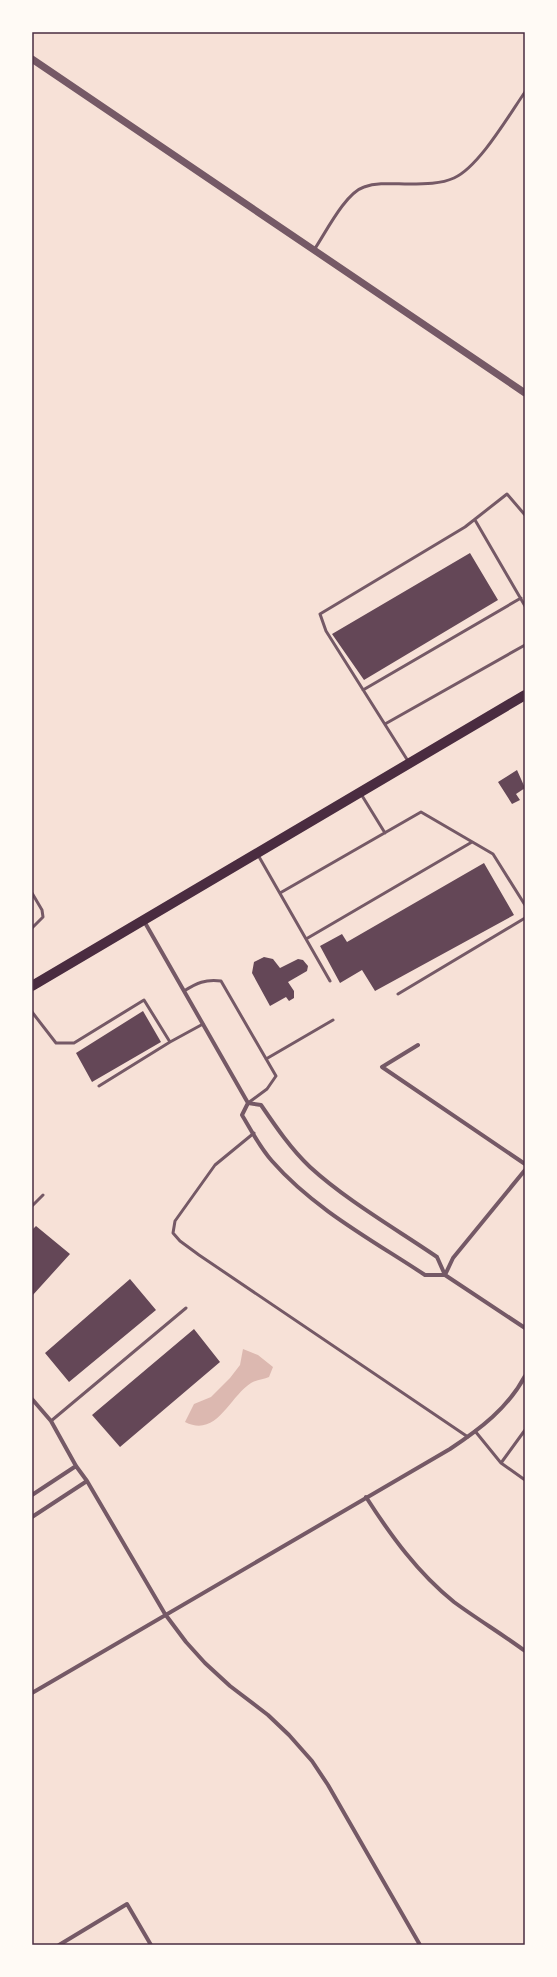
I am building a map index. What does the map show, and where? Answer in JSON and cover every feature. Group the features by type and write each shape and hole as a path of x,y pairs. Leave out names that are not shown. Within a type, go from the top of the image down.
{"main road":[{"path":"32,986 525,695"}],"street":[{"path":"32,60 525,393"},
{"path":"144,920 248,1103"},
{"path":"418,1045 382,1067 525,1164"},
{"path":"248,1103 242,1115 270,1159 294,1185 315,1202 425,1275 445,1275"},
{"path":"248,1103 261,1105 286,1141 330,1184 437,1257 445,1275 525,1328"},
{"path":"445,1275 453,1258 525,1170"},
{"path":"32,1693 468,1437 494,1416 516,1394 525,1376"},
{"path":"32,1399 51,1421 76,1466 87,1481 165,1614 186,1642 205,1663 230,1686 268,1715 289,1735 312,1761 420,1945"},
{"path":"32,1495 76,1466"},
{"path":"32,1517 87,1481"},
{"path":"366,1497 395,1541 431,1581 454,1602 525,1651"},
{"path":"59,1945 127,1904 151,1945"}],"lane":[{"path":"314,250 350,195 362,187 375,184 440,182 454,179 464,173 482,153 525,92"},
{"path":"410,762 326,631 320,614 465,527 507,494 525,515"},
{"path":"474,520 525,606"},
{"path":"363,690 521,598"},
{"path":"385,724 525,645"},
{"path":"360,792 386,833"},
{"path":"280,893 421,812 494,854 525,906"},
{"path":"306,939 472,842"},
{"path":"257,853 330,981"},
{"path":"32,893 42,910 43,917 32,928"},
{"path":"398,994 525,918"},
{"path":"184,991 199,982 209,980 220,982 276,1076 267,1089 248,1103"},
{"path":"32,1012 56,1043 74,1043 144,1000 170,1042"},
{"path":"266,1059 333,1020"},
{"path":"99,1086 170,1042 203,1024"},
{"path":"254,1133 215,1165 175,1221 173,1233 180,1241 199,1255 468,1437"},
{"path":"32,1206 43,1194"},
{"path":"51,1421 186,1308"},
{"path":"501,1463 525,1430"},
{"path":"475,1431 501,1463 525,1480"}],"shaded area":[{"path":"243,1349 258,1355 273,1367 269,1377 255,1381 243,1389 222,1414 206,1425 196,1425 185,1422 194,1404 211,1397 230,1378 240,1365"}],"building":[{"path":"470,553 498,600 364,680 332,634"},
{"path":"517,770 525,788 516,794 520,800 512,804 498,782"},
{"path":"484,863 514,915 375,991 362,970 340,983 320,946 342,934 347,942"},
{"path":"264,957 273,959 280,968 298,959 303,960 308,966 307,971 288,982 294,991 294,998 289,1001 286,997 270,1006 252,973 254,962"},
{"path":"143,1011 161,1042 92,1082 76,1053"},
{"path":"36,1226 70,1254 32,1296 32,1230"},
{"path":"130,1279 156,1310 69,1382 45,1353"},
{"path":"194,1329 220,1362 120,1447 92,1415"}]}
